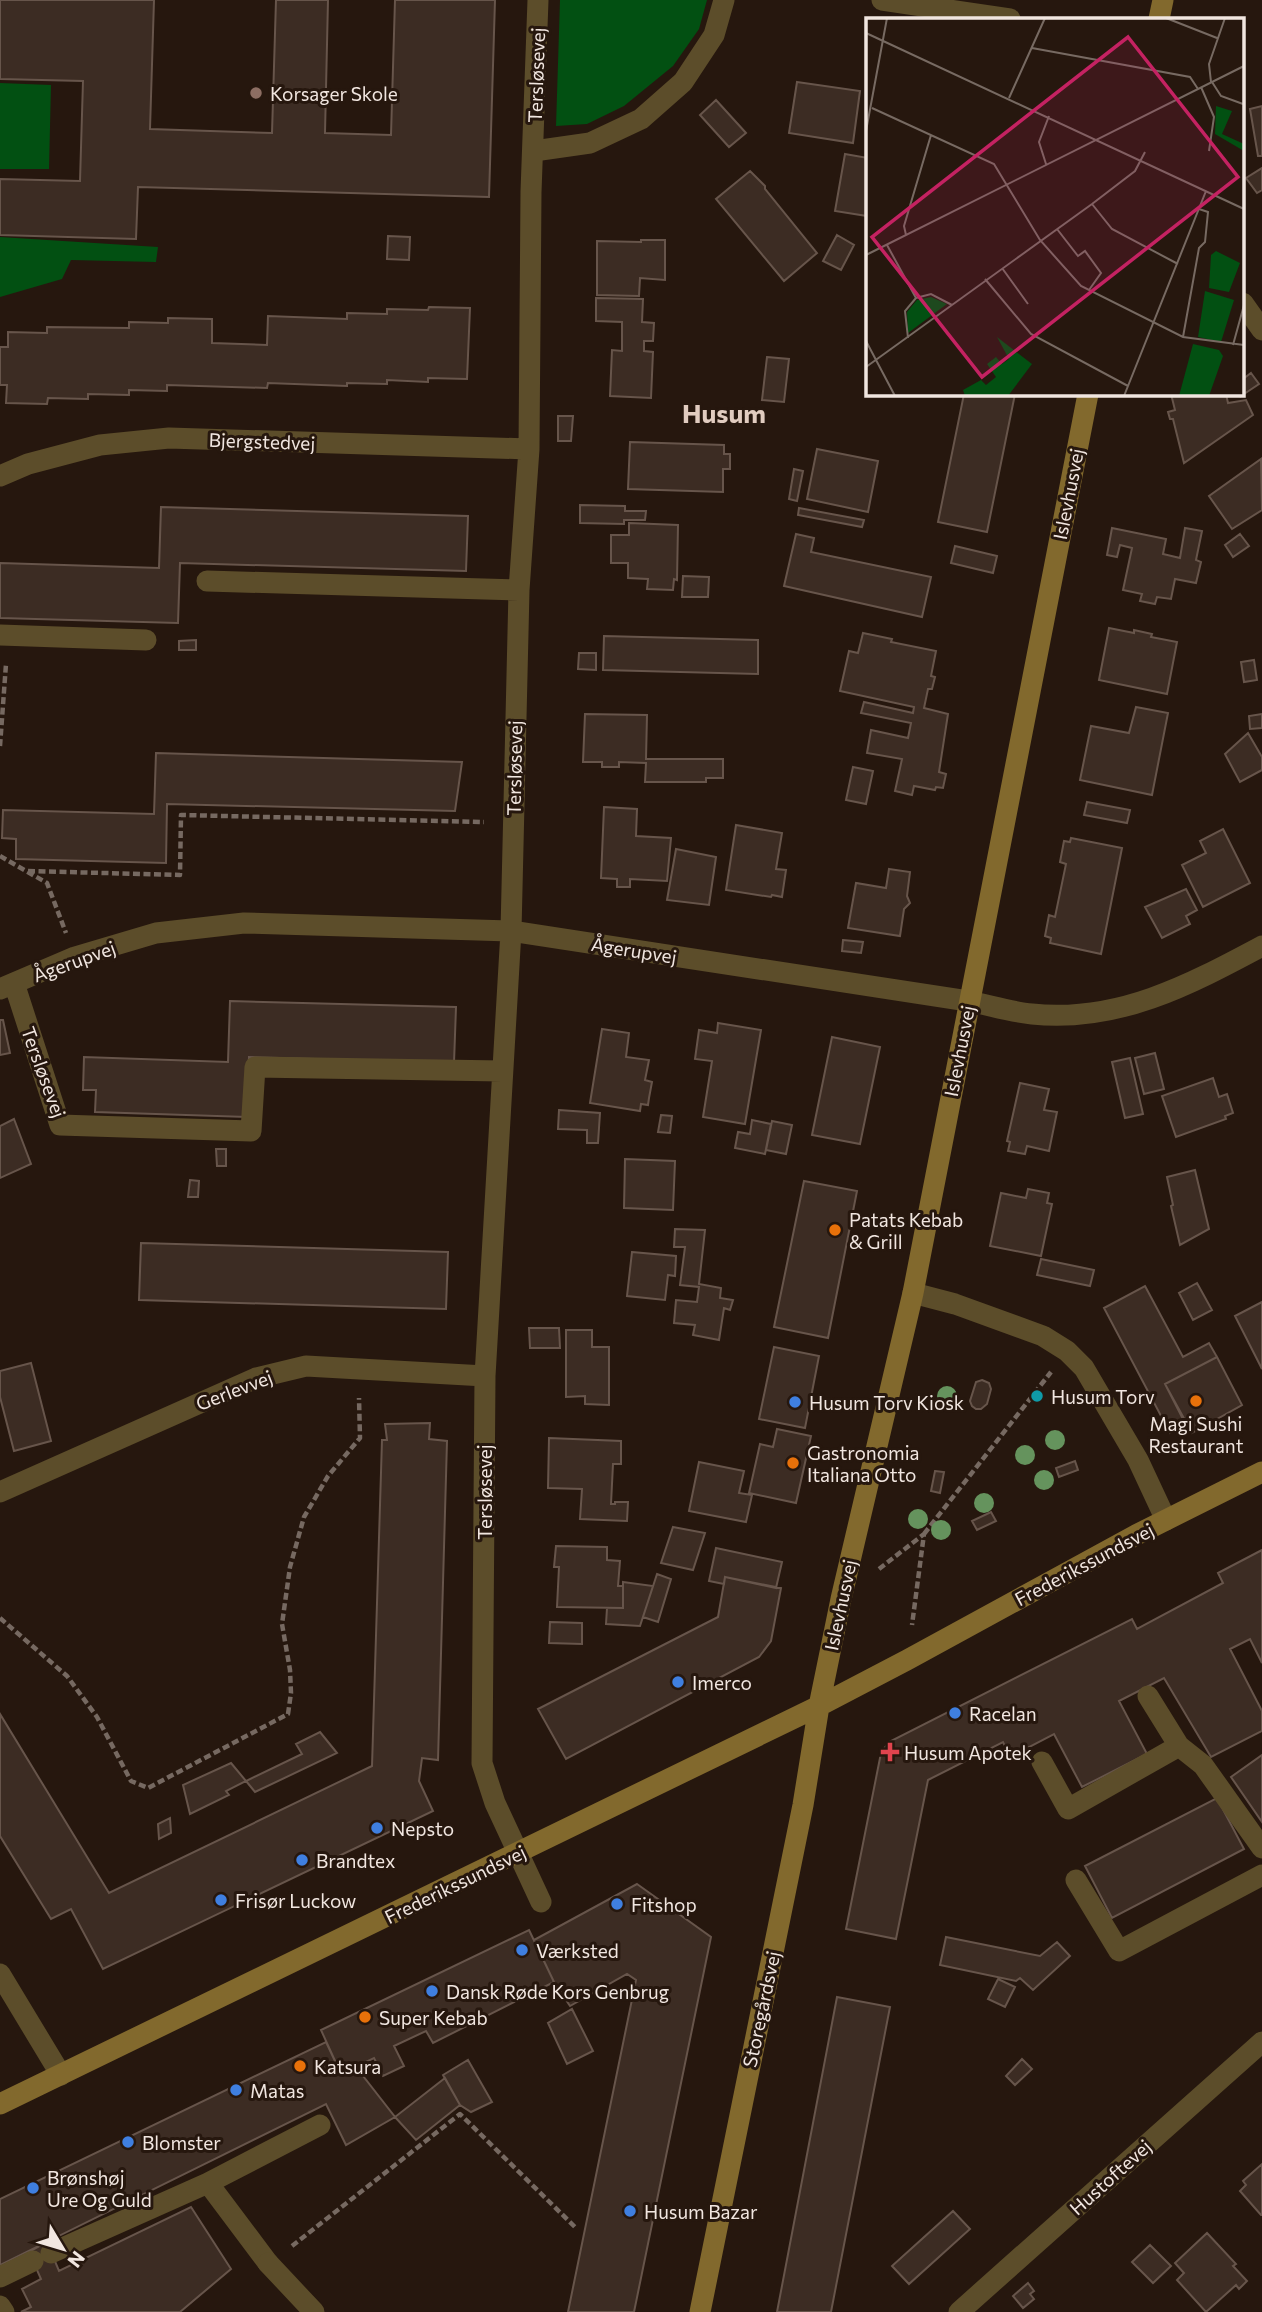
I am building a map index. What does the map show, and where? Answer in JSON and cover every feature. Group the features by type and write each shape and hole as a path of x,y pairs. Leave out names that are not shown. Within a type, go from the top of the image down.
{"street":[{"name":"Tersløsevej","path":"538,0 531,192 529,449 519,590 511,931 485,1376 482,1763 490,1791 541,1902"},
{"name":"Tersløsevej","path":"534,151 590,143 641,119 684,82 714,35 724,0"},
{"path":"882,0 1003,18"},
{"path":"1159,18 1163,0"},
{"path":"1244,304 1262,330"},
{"name":"Islevhusvej","path":"819,1706 841,1599 913,1293 1088,396"},
{"name":"Bjergstedvej","path":"0,476 28,464 100,445 169,438 529,449"},
{"path":"207,581 519,590"},
{"path":"4,635 146,640"},
{"name":"Ågerupvej","path":"7,986 75,957 156,933 244,923 511,931 968,1001 1033,1014 1090,1013 1139,1003 1191,984 1262,946"},
{"name":"Tersløsevej","path":"7,986 60,1125 251,1131 255,1067 502,1071"},
{"path":"913,1293 955,1304 1043,1336 1068,1352 1084,1368 1138,1460 1166,1520"},
{"name":"Gerlevvej","path":"0,1492 256,1378 306,1366 485,1376"},
{"name":"Frederikssundsvej","path":"0,2104 819,1706 1166,1520 1262,1472"},
{"path":"1148,1696 1179,1746 1203,1765 1262,1847"},
{"name":"Storegårdsvej","path":"700,2312 803,1805 819,1706"},
{"path":"1042,1762 1068,1809 1179,1746"},
{"path":"1076,1880 1119,1951 1262,1875"},
{"path":"0,1974 61,2075"},
{"name":"Hustoftevej","path":"959,2312 1262,2042"},
{"path":"0,2277 208,2183 320,2125"},
{"path":"208,2183 268,2263 314,2312"},
{"path":"0,2306 4,2312"}],"path":[{"path":"0,746 4,635"},
{"path":"28,871 180,875 181,816 513,822"},
{"path":"0,856 47,883 75,957"},
{"path":"841,1599 924,1534 1068,1352"},
{"path":"0,1618 67,1676 97,1717 131,1781 148,1788 288,1714 290,1670 282,1624 290,1567 304,1517 328,1476 360,1438 359,1369"},
{"path":"907,1660 924,1534"},
{"path":"268,2263 329,2219 460,2114 576,2228"}],"green space":[{"path":"560,0 707,0 699,29 673,66 624,106 587,124 556,126"},
{"path":"0,83 51,85 49,169 0,169"},
{"path":"0,237 158,247 156,262 71,260 62,279 0,297"}],"building":[{"path":"0,0 154,0 150,129 272,133 276,0 328,0 325,133 391,135 395,0 495,0 489,197 138,187 136,239 0,235 0,179 80,181 83,81 0,79"},
{"path":"797,82 860,91 853,143 789,133"},
{"path":"716,100 746,133 729,147 700,115"},
{"path":"1262,106 1262,156 1258,156 1250,109"},
{"path":"845,154 866,158 866,216 835,211"},
{"path":"1262,168 1262,190 1257,193 1246,178"},
{"path":"750,171 765,186 817,253 784,281 716,199"},
{"path":"837,235 854,245 841,270 823,261"},
{"path":"388,236 410,237 409,260 387,259"},
{"path":"665,240 665,280 640,278 639,296 597,295 597,241"},
{"path":"596,298 643,299 642,322 654,323 653,341 644,341 644,351 653,352 651,398 610,396 612,350 622,351 622,322 596,321"},
{"path":"429,307 470,308 467,379 428,378 428,382 387,380 387,384 347,383 347,386 268,383 267,388 167,385 167,391 129,390 129,395 88,394 88,399 48,398 47,404 6,403 7,385 0,385 0,347 8,347 8,332 47,333 47,327 129,328 129,322 168,323 168,318 212,319 212,343 267,345 268,316 347,319 347,313 387,314 387,309 428,310"},
{"path":"767,357 789,359 784,402 762,400"},
{"path":"1251,373 1259,384 1244,394 1244,378"},
{"path":"964,396 1015,396 987,532 938,522"},
{"path":"1172,396 1226,396 1228,403 1246,400 1253,415 1184,463 1173,419 1170,419 1168,412 1175,410"},
{"path":"558,416 573,416 571,441 558,441"},
{"path":"630,442 724,445 724,454 730,454 730,469 723,469 723,492 628,489"},
{"path":"817,449 878,461 868,512 807,499"},
{"path":"1261,459 1262,510 1232,529 1209,496"},
{"path":"794,469 803,471 797,501 789,499"},
{"path":"580,505 625,506 625,511 646,511 645,520 624,520 624,524 580,523"},
{"path":"161,507 468,516 466,571 180,563 178,623 0,618 0,563 159,568"},
{"path":"799,508 864,520 862,527 798,515"},
{"path":"629,523 678,525 677,580 674,579 673,590 647,589 648,579 628,578 628,563 611,563 611,535 629,535"},
{"path":"1112,528 1166,539 1163,554 1180,558 1185,528 1202,531 1196,560 1201,562 1196,583 1175,579 1171,599 1157,597 1155,604 1140,601 1142,594 1123,590 1132,548 1120,545 1117,557 1107,555"},
{"path":"796,534 814,538 811,552 931,577 922,617 784,586"},
{"path":"1240,534 1249,546 1233,557 1225,545"},
{"path":"955,546 997,556 993,573 951,563"},
{"path":"683,576 709,577 708,597 682,597"},
{"path":"1109,628 1134,633 1134,630 1152,634 1151,637 1177,642 1167,694 1099,680"},
{"path":"863,633 936,651 931,676 935,677 932,689 928,689 924,708 948,714 939,772 946,774 943,788 936,787 935,790 914,786 912,795 895,791 902,759 867,753 871,730 908,738 911,723 861,713 864,702 913,713 914,707 840,691 849,651 858,653"},
{"path":"604,636 758,640 758,674 603,670"},
{"path":"196,640 196,650 179,650 179,641"},
{"path":"579,653 596,653 596,670 578,669"},
{"path":"1254,660 1257,680 1244,682 1241,662"},
{"path":"1136,707 1168,713 1152,795 1080,780 1091,726 1129,733"},
{"path":"585,714 647,715 646,759 723,759 723,778 706,778 706,782 645,782 646,763 619,762 619,767 602,767 602,762 583,762"},
{"path":"1262,714 1262,728 1250,729 1249,716"},
{"path":"1248,733 1262,757 1262,770 1240,782 1225,754"},
{"path":"156,753 462,762 455,811 167,804 166,863 16,859 16,839 2,838 3,810 154,814"},
{"path":"853,767 873,771 866,804 846,800"},
{"path":"1087,802 1130,810 1127,823 1084,815"},
{"path":"604,807 637,809 636,836 671,838 667,881 630,879 630,887 617,887 617,879 601,878"},
{"path":"736,825 782,833 776,869 786,870 782,897 726,890"},
{"path":"1223,829 1250,883 1203,907 1182,865 1206,853 1200,841"},
{"path":"1071,838 1122,848 1101,954 1050,943 1051,938 1045,936 1049,915 1055,917 1066,864 1060,862 1064,841 1070,842"},
{"path":"676,849 716,857 709,905 667,900"},
{"path":"889,869 910,872 907,896 910,903 904,909 900,936 848,928 856,883 886,888"},
{"path":"1186,889 1197,910 1186,916 1190,924 1162,938 1145,907"},
{"path":"843,940 863,942 861,953 842,951"},
{"path":"230,1001 456,1007 454,1063 249,1057 247,1117 95,1112 96,1090 83,1090 84,1057 228,1062"},
{"path":"0,1020 3,1020 10,1053 0,1055"},
{"path":"718,1023 761,1030 745,1124 703,1117 712,1061 695,1059 699,1030 717,1033"},
{"path":"602,1029 629,1033 626,1057 649,1060 645,1080 652,1082 648,1105 641,1104 640,1111 590,1103"},
{"path":"832,1037 880,1047 860,1144 812,1135"},
{"path":"1155,1053 1164,1089 1144,1094 1135,1058"},
{"path":"1130,1058 1143,1114 1125,1118 1112,1062"},
{"path":"1213,1078 1219,1097 1227,1094 1233,1113 1225,1116 1226,1119 1176,1137 1162,1096"},
{"path":"1020,1083 1049,1089 1044,1110 1057,1112 1049,1151 1027,1146 1025,1154 1008,1151 1010,1142 1007,1141"},
{"path":"559,1110 600,1113 598,1143 587,1143 587,1130 558,1129"},
{"path":"661,1115 672,1116 670,1133 658,1132"},
{"path":"14,1119 31,1164 0,1178 0,1126"},
{"path":"752,1120 771,1124 765,1154 735,1148 738,1132 750,1134"},
{"path":"772,1121 792,1125 786,1154 766,1150"},
{"path":"216,1149 226,1149 226,1166 217,1166"},
{"path":"625,1159 675,1161 673,1210 624,1208"},
{"path":"1195,1170 1209,1229 1180,1245 1167,1177"},
{"path":"190,1180 199,1181 198,1197 188,1197"},
{"path":"804,1181 857,1191 828,1338 774,1327"},
{"path":"1028,1189 1049,1193 1047,1203 1052,1204 1041,1256 990,1246 1001,1193 1026,1198"},
{"path":"675,1229 705,1230 699,1284 721,1288 720,1298 733,1300 730,1310 724,1308 719,1340 693,1335 695,1325 674,1323 676,1300 697,1302 699,1287 680,1285 685,1247 674,1247"},
{"path":"141,1243 448,1252 446,1309 139,1300"},
{"path":"632,1252 676,1256 675,1276 668,1275 665,1300 627,1296"},
{"path":"1041,1259 1094,1270 1090,1286 1037,1275"},
{"path":"1197,1283 1212,1310 1193,1320 1179,1293"},
{"path":"1145,1286 1183,1357 1209,1343 1217,1357 1165,1384 1186,1425 1170,1433 1104,1308"},
{"path":"1262,1302 1262,1369 1235,1316"},
{"path":"529,1328 559,1328 560,1348 530,1348"},
{"path":"566,1330 592,1330 592,1347 609,1347 609,1405 585,1404 585,1396 566,1397"},
{"path":"774,1347 819,1356 805,1428 759,1419"},
{"path":"1217,1357 1242,1405 1192,1433 1165,1384"},
{"path":"31,1363 51,1441 14,1451 0,1397 0,1371"},
{"path":"982,1380 989,1383 991,1389 987,1404 976,1409 970,1401 976,1382"},
{"path":"430,1423 429,1439 447,1441 438,1760 422,1758 419,1781 433,1811 103,1969 71,1909 51,1919 0,1836 0,1714 109,1893 372,1766 382,1440 387,1440 385,1424"},
{"path":"777,1429 811,1436 796,1503 749,1493 760,1444 773,1447"},
{"path":"549,1438 621,1441 621,1464 613,1464 611,1504 628,1502 627,1521 580,1519 582,1489 548,1488"},
{"path":"1075,1461 1078,1470 1059,1477 1056,1468"},
{"path":"699,1462 744,1471 739,1493 752,1495 746,1522 689,1511"},
{"path":"935,1471 944,1472 940,1493 931,1491"},
{"path":"991,1512 996,1521 977,1530 972,1521"},
{"path":"673,1527 705,1533 693,1570 661,1563"},
{"path":"556,1546 607,1547 607,1560 620,1561 618,1586 623,1586 623,1608 557,1607 559,1567 554,1567"},
{"path":"716,1548 782,1562 776,1588 725,1577 724,1584 709,1581"},
{"path":"1262,1550 1262,1663 1250,1639 1230,1649 1262,1711 1262,1731 1211,1757 1164,1678 1119,1701 1147,1754 1082,1787 1054,1734 1010,1757 1003,1742 928,1780 896,1939 846,1929 881,1753 889,1742 1132,1619 1137,1629 1223,1583 1218,1573"},
{"path":"657,1574 671,1579 658,1622 643,1617"},
{"path":"725,1577 781,1588 771,1641 759,1657 566,1759 538,1709 718,1617"},
{"path":"623,1582 653,1586 640,1626 606,1624 607,1608 623,1608"},
{"path":"550,1622 582,1623 582,1644 549,1643"},
{"path":"320,1732 337,1753 255,1792 246,1781 302,1754 296,1744"},
{"path":"1262,1755 1262,1822 1231,1777"},
{"path":"231,1763 246,1781 226,1791 229,1795 190,1814 183,1785"},
{"path":"1217,1798 1244,1849 1112,1918 1085,1866"},
{"path":"170,1818 171,1833 159,1839 158,1824"},
{"path":"637,1884 711,1937 634,2312 568,2312 636,1980 627,1974 570,2006 554,1982 534,1940"},
{"path":"529,1930 554,1982 433,2043 426,2031 394,2046 404,2066 383,2076 374,2058 341,2074 321,2030"},
{"path":"946,1937 1040,1956 1057,1942 1070,1956 1033,1990 1020,1978 1016,1981 940,1965"},
{"path":"998,1979 1015,1987 1005,2007 988,1999"},
{"path":"837,1997 890,2007 831,2312 777,2312"},
{"path":"572,2009 593,2051 567,2064 548,2023"},
{"path":"326,2042 341,2074 356,2067 395,2117 346,2145 326,2104 0,2265 0,2199"},
{"path":"1022,2059 1032,2069 1015,2085 1006,2076"},
{"path":"468,2060 492,2102 471,2112 460,2105 443,2075"},
{"path":"445,2078 460,2105 416,2140 395,2117"},
{"path":"1262,2164 1261,2215 1240,2191 1246,2185 1243,2181"},
{"path":"191,2207 231,2269 180,2312 21,2312 31,2307 22,2289 41,2279 29,2252 47,2242 59,2271"},
{"path":"953,2211 970,2229 909,2284 892,2266"},
{"path":"1207,2233 1236,2264 1233,2266 1247,2281 1239,2289 1236,2285 1206,2312 1177,2280 1184,2273 1175,2263"},
{"path":"1150,2245 1171,2266 1153,2283 1132,2262"},
{"path":"1028,2283 1034,2291 1030,2294 1034,2299 1023,2308 1013,2296"}],"place":[{"name":"Korsager Skole","path":"256,93"},
{"name":"Patats Kebab & Grill","path":"835,1230"},
{"name":"Husum Torv","path":"1037,1396"},
{"name":"Magi Sushi Restaurant","path":"1196,1401"},
{"name":"Husum Torv Kiosk","path":"795,1402"},
{"name":"Gastronomia Italiana Otto","path":"793,1463"},
{"name":"Imerco","path":"678,1682"},
{"name":"Racelan","path":"955,1713"},
{"name":"Husum Apotek","path":"890,1752"},
{"name":"Nepsto","path":"377,1828"},
{"name":"Brandtex","path":"302,1860"},
{"name":"Frisør Luckow","path":"221,1900"},
{"name":"Fitshop","path":"617,1904"},
{"name":"Værksted","path":"522,1950"},
{"name":"Dansk Røde Kors Genbrug","path":"432,1991"},
{"name":"Super Kebab","path":"365,2017"},
{"name":"Katsura","path":"300,2066"},
{"name":"Matas","path":"236,2090"},
{"name":"Blomster","path":"128,2142"},
{"name":"Brønshøj Ure Og Guld","path":"33,2188"},
{"name":"Husum Bazar","path":"630,2211"}],"district":[{"name":"Husum","path":"724,412"}]}
